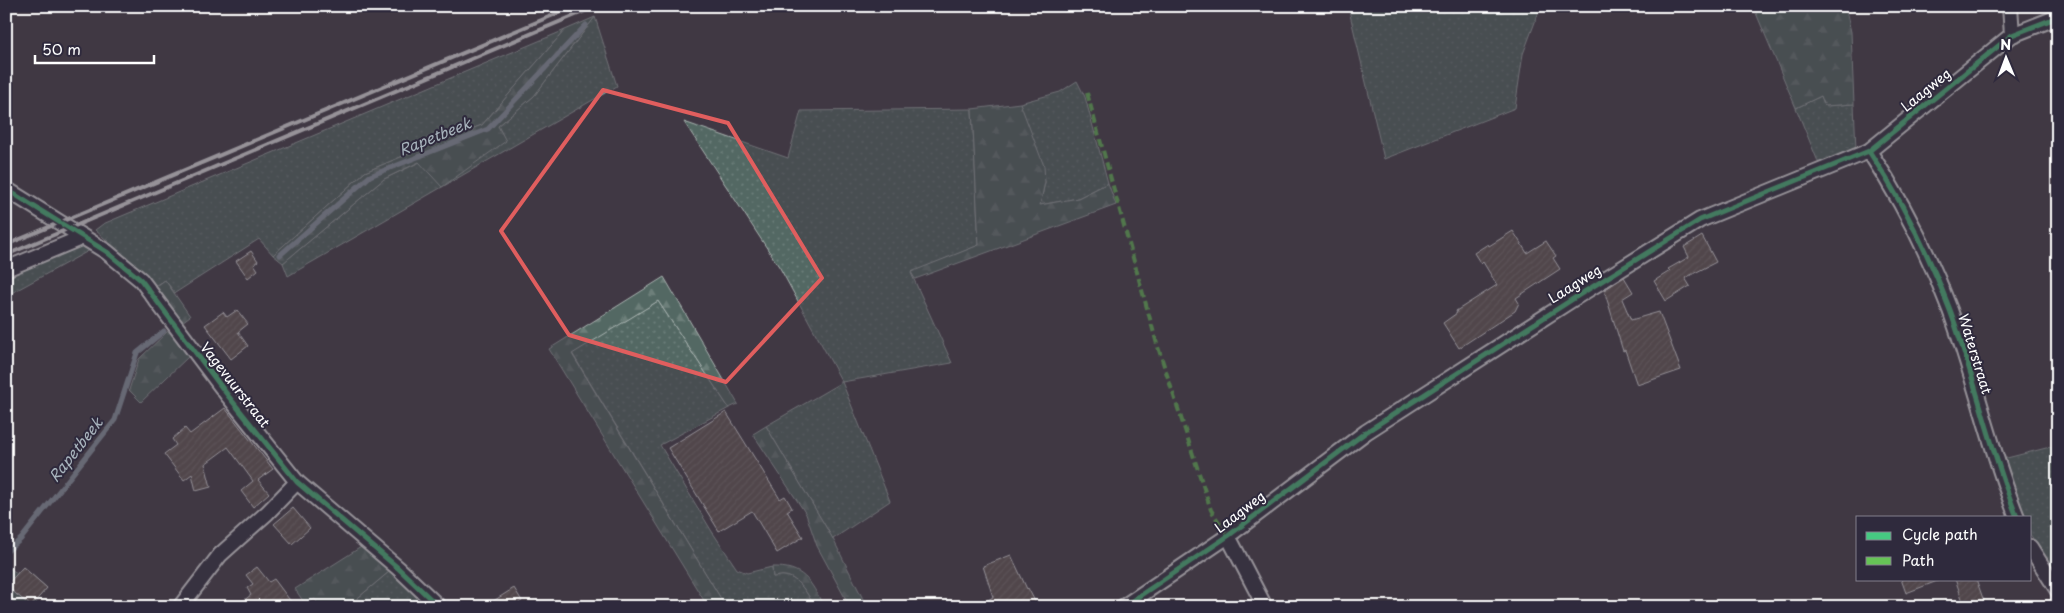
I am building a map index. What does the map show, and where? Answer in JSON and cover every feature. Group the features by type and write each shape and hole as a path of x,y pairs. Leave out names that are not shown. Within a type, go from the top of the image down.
{"street":[{"path":"2010,6 2012,35"},
{"name":"Laagweg","path":"1123,607 1228,536 1366,432 1576,297 1700,220 1869,151 2012,35 2058,18"},
{"name":"Waterstraat","path":"1869,151 1895,191 1919,236 1936,275 1950,311 1994,453 2017,516"},
{"name":"Vagevuurstraat","path":"6,188 120,262 140,280 228,397 297,482 398,568 439,607"},
{"path":"6,269 83,237"},
{"path":"180,607 220,555 267,513 297,482"},
{"path":"1228,536 1265,607"},
{"path":"2032,550 2058,591"}],"highlighted area":[{"path":"603,90 728,123 822,278 726,382 569,335 501,231"}],"green space":[{"path":"1348,6 1541,6 1523,54 1515,108 1384,159"},
{"path":"1753,6 1845,6 1851,32 1854,104 1825,106 1821,96 1796,108"},
{"path":"595,17 617,86 288,276 283,263 384,179 420,162 505,141 498,126 534,96"},
{"path":"595,17 534,96 498,126 506,141 442,187 419,162 384,179 283,263 273,255 365,172 482,125 565,30"},
{"path":"565,30 482,125 365,172 273,255 259,239 175,293 165,280 154,287 142,271 95,230 103,224"},
{"path":"1077,81 1085,97 1108,183 1078,198 1040,205 1045,182 1020,103 1060,92"},
{"path":"1821,96 1825,106 1854,104 1856,150 1819,164 1796,108"},
{"path":"1020,103 1044,166 1045,182 1040,205 1078,198 1108,183 1116,205 915,279 911,272 979,245 972,109"},
{"path":"972,109 979,245 911,273 952,363 842,382 780,268 684,122 788,158 801,111"},
{"path":"81,246 92,249 6,296 6,274 68,247"},
{"path":"664,277 738,404 729,408 658,301 572,354 726,607 708,607 549,349"},
{"path":"165,280 190,316 182,322 154,288"},
{"path":"658,301 729,408 660,445 711,530 737,569 747,573 772,567 773,577 784,576 795,580 807,593 814,607 726,607 572,353"},
{"path":"169,330 189,356 141,402 129,390 139,359"},
{"path":"842,382 890,501 833,539 766,426"},
{"path":"766,426 833,539 867,607 850,607 817,546 806,514 753,434"},
{"path":"2058,445 2058,580 2032,537 2032,516 2022,516 2003,459"},
{"path":"361,547 390,571 347,607 320,607 315,599 305,604 295,589"},
{"path":"6,566 17,573 23,567 47,588 35,601 41,607 9,607 6,605"},
{"path":"772,567 783,567 799,572 815,590 824,607 814,607 799,583 790,577 773,577"},
{"path":"390,571 422,599 411,607 347,607"}],"building":[{"path":"1513,231 1527,253 1546,241 1556,256 1553,258 1560,269 1516,298 1519,303 1515,311 1459,348 1443,323 1457,313 1456,311 1497,285 1483,262 1481,264 1474,253"},
{"path":"1702,236 1716,262 1685,278 1690,286 1666,301 1654,281 1670,271 1668,269 1689,257 1684,247"},
{"path":"251,251 258,261 254,264 258,270 248,278 236,261"},
{"path":"1624,277 1633,292 1622,299 1631,320 1659,312 1681,370 1637,385 1625,350 1623,351 1604,290"},
{"path":"237,310 248,324 238,332 248,346 231,359 205,325 223,312 227,317"},
{"path":"225,408 273,469 258,480 269,493 253,507 241,491 253,481 228,447 205,464 211,487 196,491 192,474 184,480 164,454 176,445 172,439 185,428 190,434"},
{"path":"726,412 780,499 785,496 792,508 787,511 803,537 777,553 752,511 719,531 668,448"},
{"path":"293,508 310,528 292,544 274,524"},
{"path":"1011,555 1038,607 976,607 993,597 983,566"},
{"path":"23,567 47,588 31,606 6,586"},
{"path":"257,567 269,582 274,579 295,607 235,607 251,595 247,588 253,584 246,575"},
{"path":"1901,580 1940,580 1906,593"},
{"path":"1955,580 1976,580 1986,607 1965,607"},
{"path":"514,588 522,601 511,607 484,607"}],"waterway":[{"name":"Rapetbeek","path":"280,255 370,176 488,129 586,25"},
{"name":"Rapetbeek","path":"6,552 21,539 115,420 137,353 164,331"}],"railway":[{"path":"6,245 575,6"},
{"path":"6,255 597,6"}],"marked path":[{"path":"1087,93 1157,344 1211,510 1228,536"}],"cycle path":[{"path":"1123,607 1228,536 1366,432 1576,297 1700,220 1869,151 2012,35 2058,17"},
{"path":"1869,151 1904,209 1942,289 1959,336 2007,492 2017,516"},
{"path":"6,189 107,252 141,280 229,397 297,482 398,568 439,607"}]}
